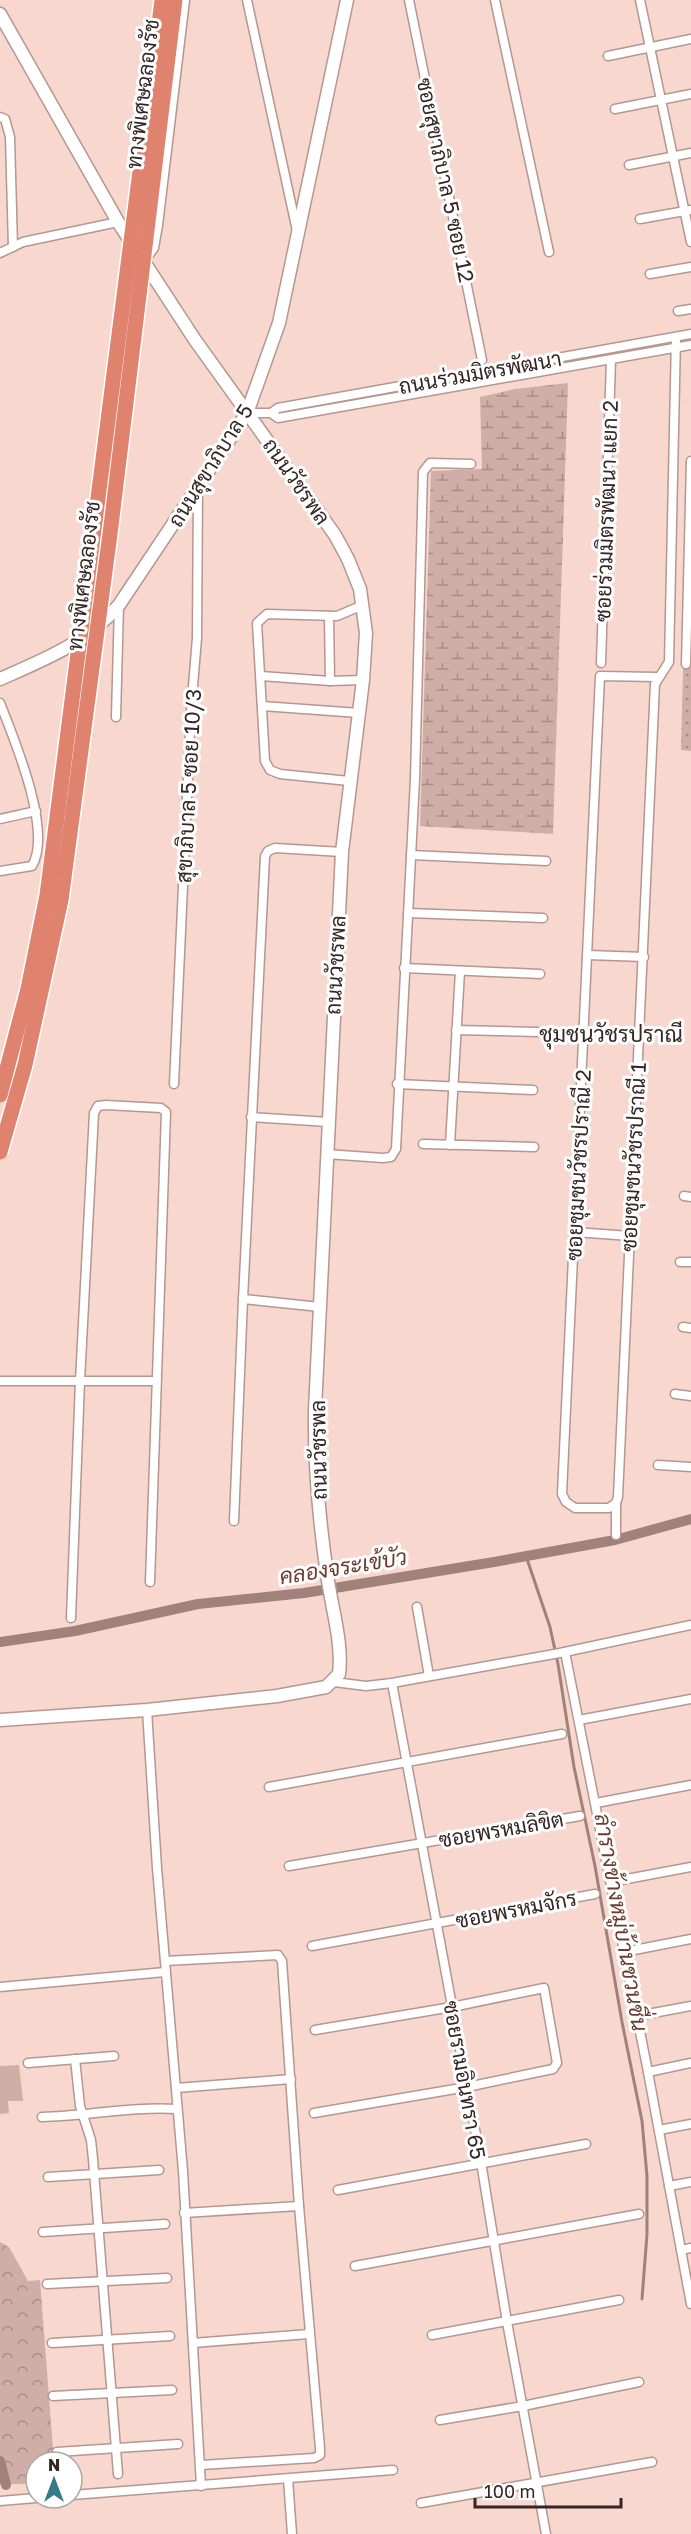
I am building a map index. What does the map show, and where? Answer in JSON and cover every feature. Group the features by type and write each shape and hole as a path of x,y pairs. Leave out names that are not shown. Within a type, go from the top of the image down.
{"highway":[{"name":"ทางพิเศษฉลองรัช","path":"0,1095 28,988 47,896 162,0"},
{"name":"ทางพิเศษฉลองรัช","path":"0,1152 25,1065 61,900 110,534 175,0"}],"main road":[{"name":"ถนนสุขาภิบาล 5","path":"0,679 60,652 104,623 119,605 248,413 279,323 347,0"},
{"name":"ถนนวัชรพล","path":"0,14 118,222 195,340 335,535 355,574 363,605 366,633 363,680 342,852 326,1154 315,1458 327,1575 340,1665 339,1674 334,1682"},
{"path":"0,1719 147,1710 318,1690 334,1682"}],"street":[{"path":"144,261 154,248 185,0"},
{"path":"247,0 297,232"},
{"name":"ซอยสุขาภิบาล 5 ซอย 12","path":"409,0 482,360"},
{"path":"495,0 549,252"},
{"path":"640,0 673,156 688,211 691,242"},
{"path":"608,56 691,39"},
{"path":"615,109 691,94"},
{"path":"0,117 5,119 10,137 13,247"},
{"path":"629,165 691,153"},
{"path":"640,219 688,211"},
{"path":"0,253 33,240 118,222"},
{"path":"650,274 691,267"},
{"path":"678,311 691,309"},
{"name":"ถนนร่วมมิตรพัฒนา","path":"248,413 271,413 278,408 691,334"},
{"path":"657,677 666,669 669,662 676,337"},
{"name":"ถนนร่วมมิตรพัฒนา","path":"271,413 278,418 691,345"},
{"name":"ซอยร่วมมิตรพัฒนา แยก 2","path":"601,663 611,360"},
{"path":"686,664 691,461"},
{"path":"326,1154 391,1157 396,1149 397,1084 411,855 422,590 423,472 429,463 471,464"},
{"name":"สุขาภิบาล 5 ซอย 10/3","path":"174,1084 191,710 197,638 198,487"},
{"path":"116,717 119,605"},
{"path":"349,781 280,774 270,770 265,761 257,623 262,616 272,614 329,616 346,614 363,605"},
{"path":"329,616 330,681"},
{"path":"261,676 330,681 363,680"},
{"name":"ซอยชุมชนวัชรปราณี 2","path":"616,1503 609,1508 575,1508 566,1502 562,1494 600,676 657,677"},
{"name":"ซอยชุมชนวัชรปราณี 1","path":"616,1535 657,677"},
{"path":"0,703 18,751 36,811 37,858 32,866 0,871"},
{"path":"262,706 359,714"},
{"path":"0,819 36,811"},
{"path":"234,1521 251,1117 265,856 268,851 275,848 342,852"},
{"path":"411,855 546,861"},
{"path":"408,913 543,918"},
{"path":"588,955 644,957"},
{"path":"404,968 540,974"},
{"path":"450,1145 460,971"},
{"path":"456,1030 538,1032"},
{"path":"397,1084 533,1090"},
{"path":"71,1618 94,1113 98,1106 106,1105 161,1108 166,1112 150,1582"},
{"path":"251,1117 328,1122"},
{"path":"423,1144 534,1147"},
{"path":"575,1232 630,1236"},
{"path":"680,1262 691,1262"},
{"path":"243,1299 320,1308"},
{"path":"0,1381 156,1381"},
{"path":"675,1394 691,1396"},
{"path":"658,1465 691,1467"},
{"path":"417,1607 429,1676"},
{"path":"334,1682 366,1686 392,1683 562,1653 691,1625"},
{"path":"562,1653 596,1803 691,2304"},
{"name":"ซอยรามอินทรา 65","path":"392,1683 481,2162 507,2322 546,2534"},
{"path":"579,1720 691,1699"},
{"path":"147,1710 165,1972 176,2088 201,2486"},
{"path":"269,1787 562,1734"},
{"path":"596,1803 691,1785"},
{"name":"ซอยพรหมลิขิต","path":"289,1866 580,1816"},
{"path":"611,1882 691,1867"},
{"name":"ซอยพรหมจักร","path":"312,1947 595,1894"},
{"path":"624,1952 691,1939"},
{"path":"165,1961 278,1955 280,1957 320,2455 314,2458 201,2465"},
{"path":"0,1987 165,1972"},
{"path":"314,2113 467,2087 554,2069 557,2063 544,1988 452,2007 315,2030"},
{"path":"637,2016 691,2006"},
{"path":"28,2063 114,2056"},
{"path":"75,2059 82,2116 91,2140 95,2174 118,2474"},
{"path":"648,2072 691,2064"},
{"path":"176,2088 291,2079"},
{"path":"42,2117 82,2116 157,2107 177,2109"},
{"path":"659,2130 691,2124"},
{"path":"338,2190 586,2144"},
{"path":"48,2177 159,2170"},
{"path":"669,2186 691,2182"},
{"path":"184,2213 299,2205"},
{"path":"355,2266 639,2214"},
{"path":"43,2232 165,2224"},
{"path":"681,2250 691,2248"},
{"path":"47,2284 167,2278"},
{"path":"432,2335 619,2300"},
{"path":"193,2343 309,2334"},
{"path":"52,2343 170,2336"},
{"path":"440,2420 523,2406 639,2382"},
{"path":"53,2396 172,2390"},
{"path":"84,2450 177,2444"},
{"path":"421,2504 652,2462"},
{"path":"84,2494 393,2470"},
{"path":"288,2479 292,2534"},
{"path":"0,2500 24,2499"}],"green space":[{"path":"568,383 553,834 420,826 431,471 482,469 480,397 515,389"},
{"path":"691,634 691,751 681,750 684,635"},
{"path":"19,2065 23,2101 8,2101 9,2113 0,2114 0,2066"},
{"path":"0,2242 9,2247 28,2281 40,2280 53,2450 24,2450 24,2484 0,2485"}],"waterway":[{"name":"คลองจระเข้บัว","path":"0,1642 75,1631 198,1604 304,1593 494,1562 615,1540 691,1519"},
{"name":"ลำรางข้างหมู่บ้านชวนชื่น","path":"526,1556 550,1627 558,1664 574,1767 595,1866 642,2121 647,2176 647,2234 642,2299"},
{"path":"0,2461 6,2485"}],"district":[{"name":"ชุมชนวัชรปราณี","path":"611,1033"}]}
